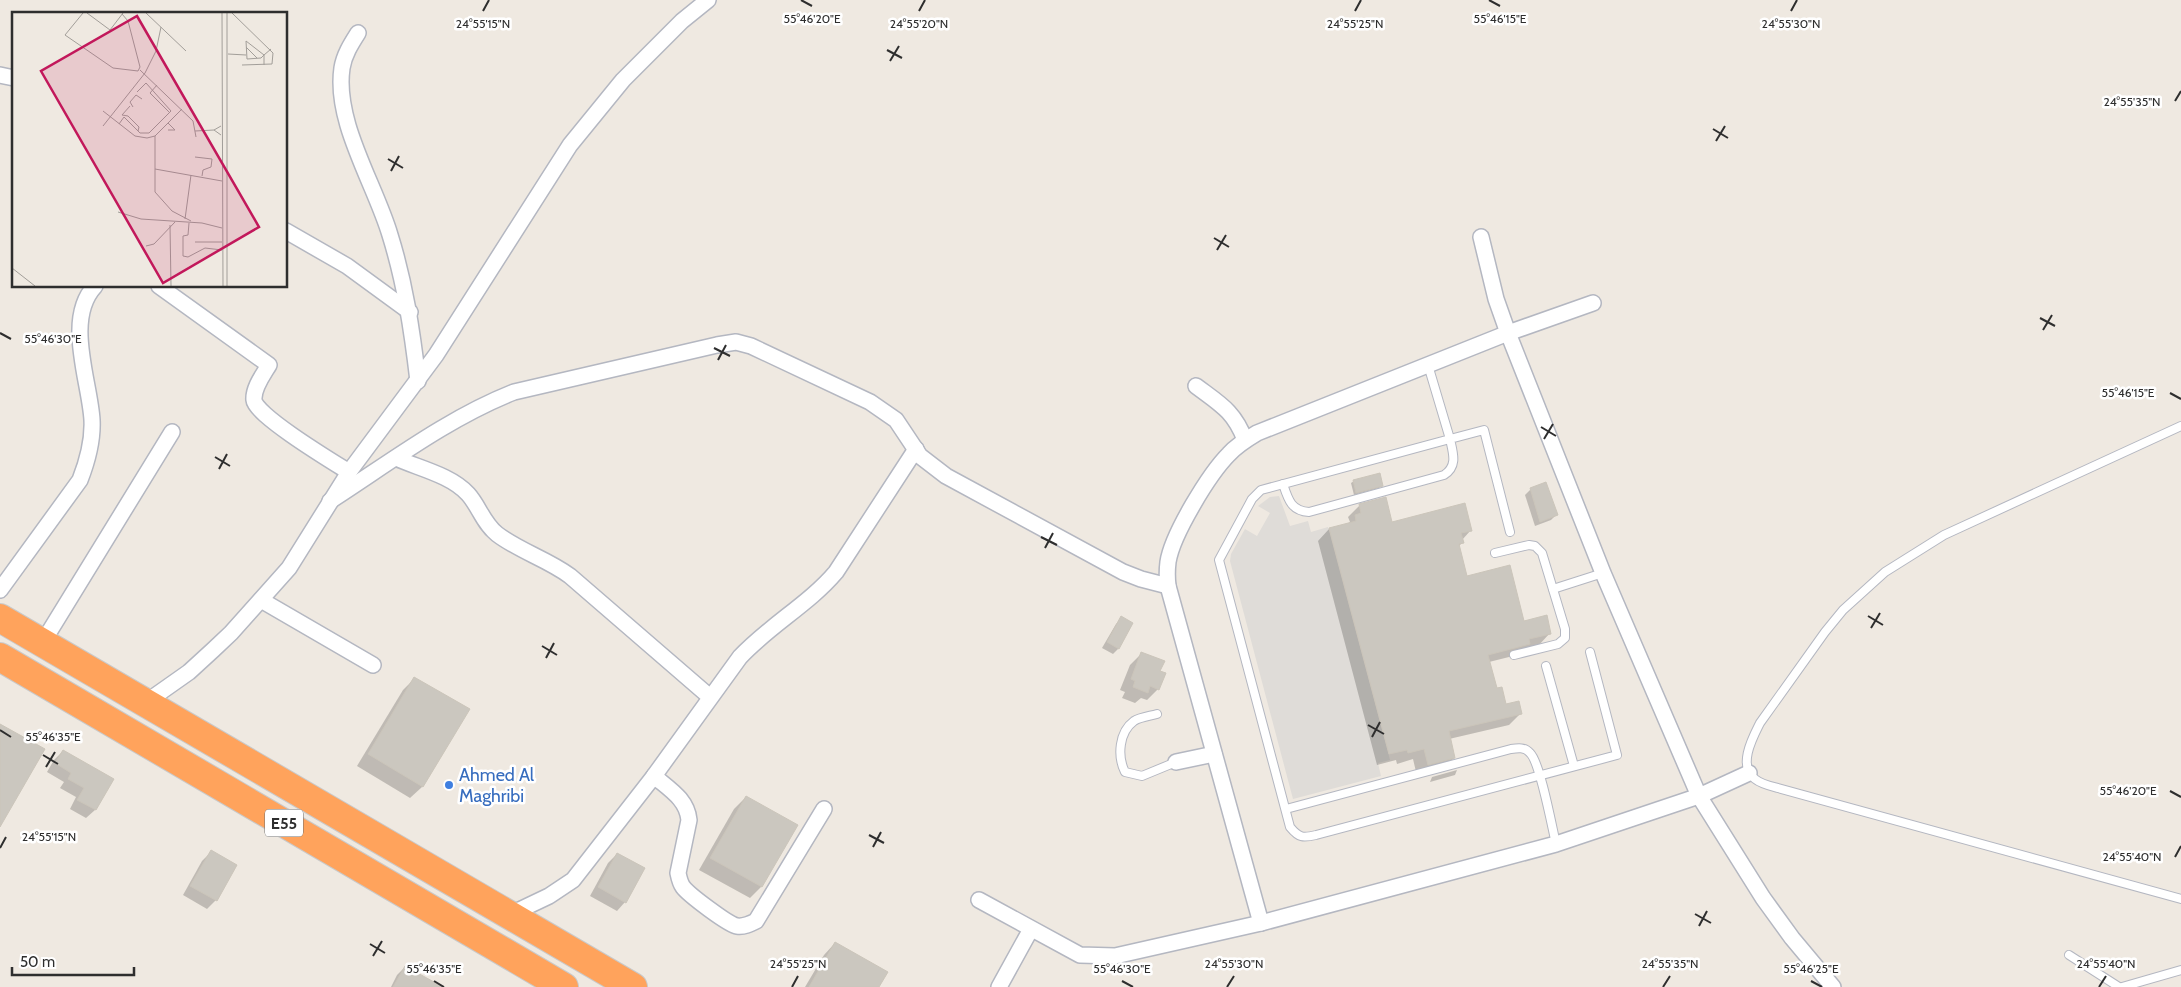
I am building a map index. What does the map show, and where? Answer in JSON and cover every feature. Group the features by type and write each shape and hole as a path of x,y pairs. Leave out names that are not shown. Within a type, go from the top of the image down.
{"highway":[{"name":"E55","path":"0,618 633,987"},
{"name":"E55","path":"0,657 564,987"}],"street":[{"path":"145,704 189,672 231,633 289,568 349,472 418,381 466,311 546,179 575,138 629,74 682,21 708,0"},
{"path":"358,33 347,52 342,67 343,102 348,126 390,233 410,312 418,381"},
{"path":"288,232 347,266 410,312"},
{"path":"1481,237 1496,299 1508,333 1603,573 1699,796 1736,858 1763,898 1798,946 1833,987"},
{"path":"0,590 80,480 87,461 92,421 80,348 81,325 90,292 93,288"},
{"path":"162,288 269,365 256,389 255,405 267,418 349,472"},
{"path":"1261,923 1168,586 1168,562 1182,527 1212,475 1229,454 1245,440 1257,433 1508,333 1593,304"},
{"path":"330,501 459,418 487,403 514,392 717,344 736,342 759,349 886,411 905,432 927,463 946,476 1123,572 1168,586"},
{"path":"1196,386 1231,413 1239,424 1245,440"},
{"path":"42,642 172,432"},
{"path":"509,915 549,896 573,880 654,776 730,669 756,640 825,585 836,572 916,449"},
{"path":"396,458 458,486 468,494 484,520 495,532 508,542 555,565 570,576 710,697"},
{"path":"261,600 373,665"},
{"path":"1176,762 1214,754"},
{"path":"979,900 1080,955 1115,956 1261,923 1556,844 1699,796 1750,773"},
{"path":"654,776 679,797 688,812 689,820 678,873 679,881 689,893 736,926 747,926 756,921 824,809"},
{"path":"998,987 1031,929"}],"lane":[{"path":"1283,484 1293,507 1300,511 1309,512 1444,475 1451,471 1454,462 1450,439 1428,365"},
{"path":"2181,426 1944,534 1885,572 1843,610 1825,632 1774,702 1752,738 1748,757 1750,773 1754,778 1778,788 2181,899"},
{"path":"1510,532 1484,430 1261,490 1252,499 1219,560 1290,827 1302,838 1617,755 1590,652"},
{"path":"1495,553 1529,545 1535,546 1542,553 1565,629 1565,638 1558,644 1514,655"},
{"path":"1553,588 1603,573"},
{"path":"1546,666 1574,766"},
{"path":"1157,714 1135,721 1128,729 1121,742 1119,753 1121,764 1125,772 1142,776 1176,762"},
{"path":"1286,809 1512,749 1523,748 1531,753 1539,776 1556,844"},
{"path":"2069,955 2120,987 2181,970"}],"shaded area":[{"path":"1279,496 1290,526 1308,521 1311,532 1328,527 1390,760 1378,763 1381,776 1293,799 1230,561 1231,554 1245,529 1257,536 1270,513 1258,506 1270,497"}],"building":[{"path":"1380,473 1383,486 1356,493 1353,480"},
{"path":"1546,482 1558,515 1540,522 1530,488"},
{"path":"1386,497 1392,522 1465,503 1472,531 1461,533 1464,543 1459,544 1467,576 1510,565 1524,621 1547,615 1551,634 1529,639 1530,644 1488,655 1497,688 1502,687 1506,704 1519,701 1522,714 1449,731 1455,758 1428,765 1424,749 1408,753 1407,750 1389,754 1329,528 1356,521 1355,515 1361,513 1359,504"},
{"path":"1121,616 1133,623 1119,649 1107,642"},
{"path":"1141,652 1165,661 1160,671 1166,673 1159,690 1150,686 1148,693 1133,687 1135,681 1131,679"},
{"path":"414,677 470,709 423,787 368,754"},
{"path":"0,724 45,749 0,827"},
{"path":"63,750 114,779 96,810 77,800 84,788 68,779 71,773 55,763"},
{"path":"746,796 798,825 762,887 710,858"},
{"path":"211,850 237,865 217,901 190,886"},
{"path":"617,853 645,868 626,903 598,887"},
{"path":"835,942 888,972 879,987 809,987"},
{"path":"405,966 443,987 393,987"}],"place":[{"name":"Ahmed Al Maghribi","path":"449,785"}]}
